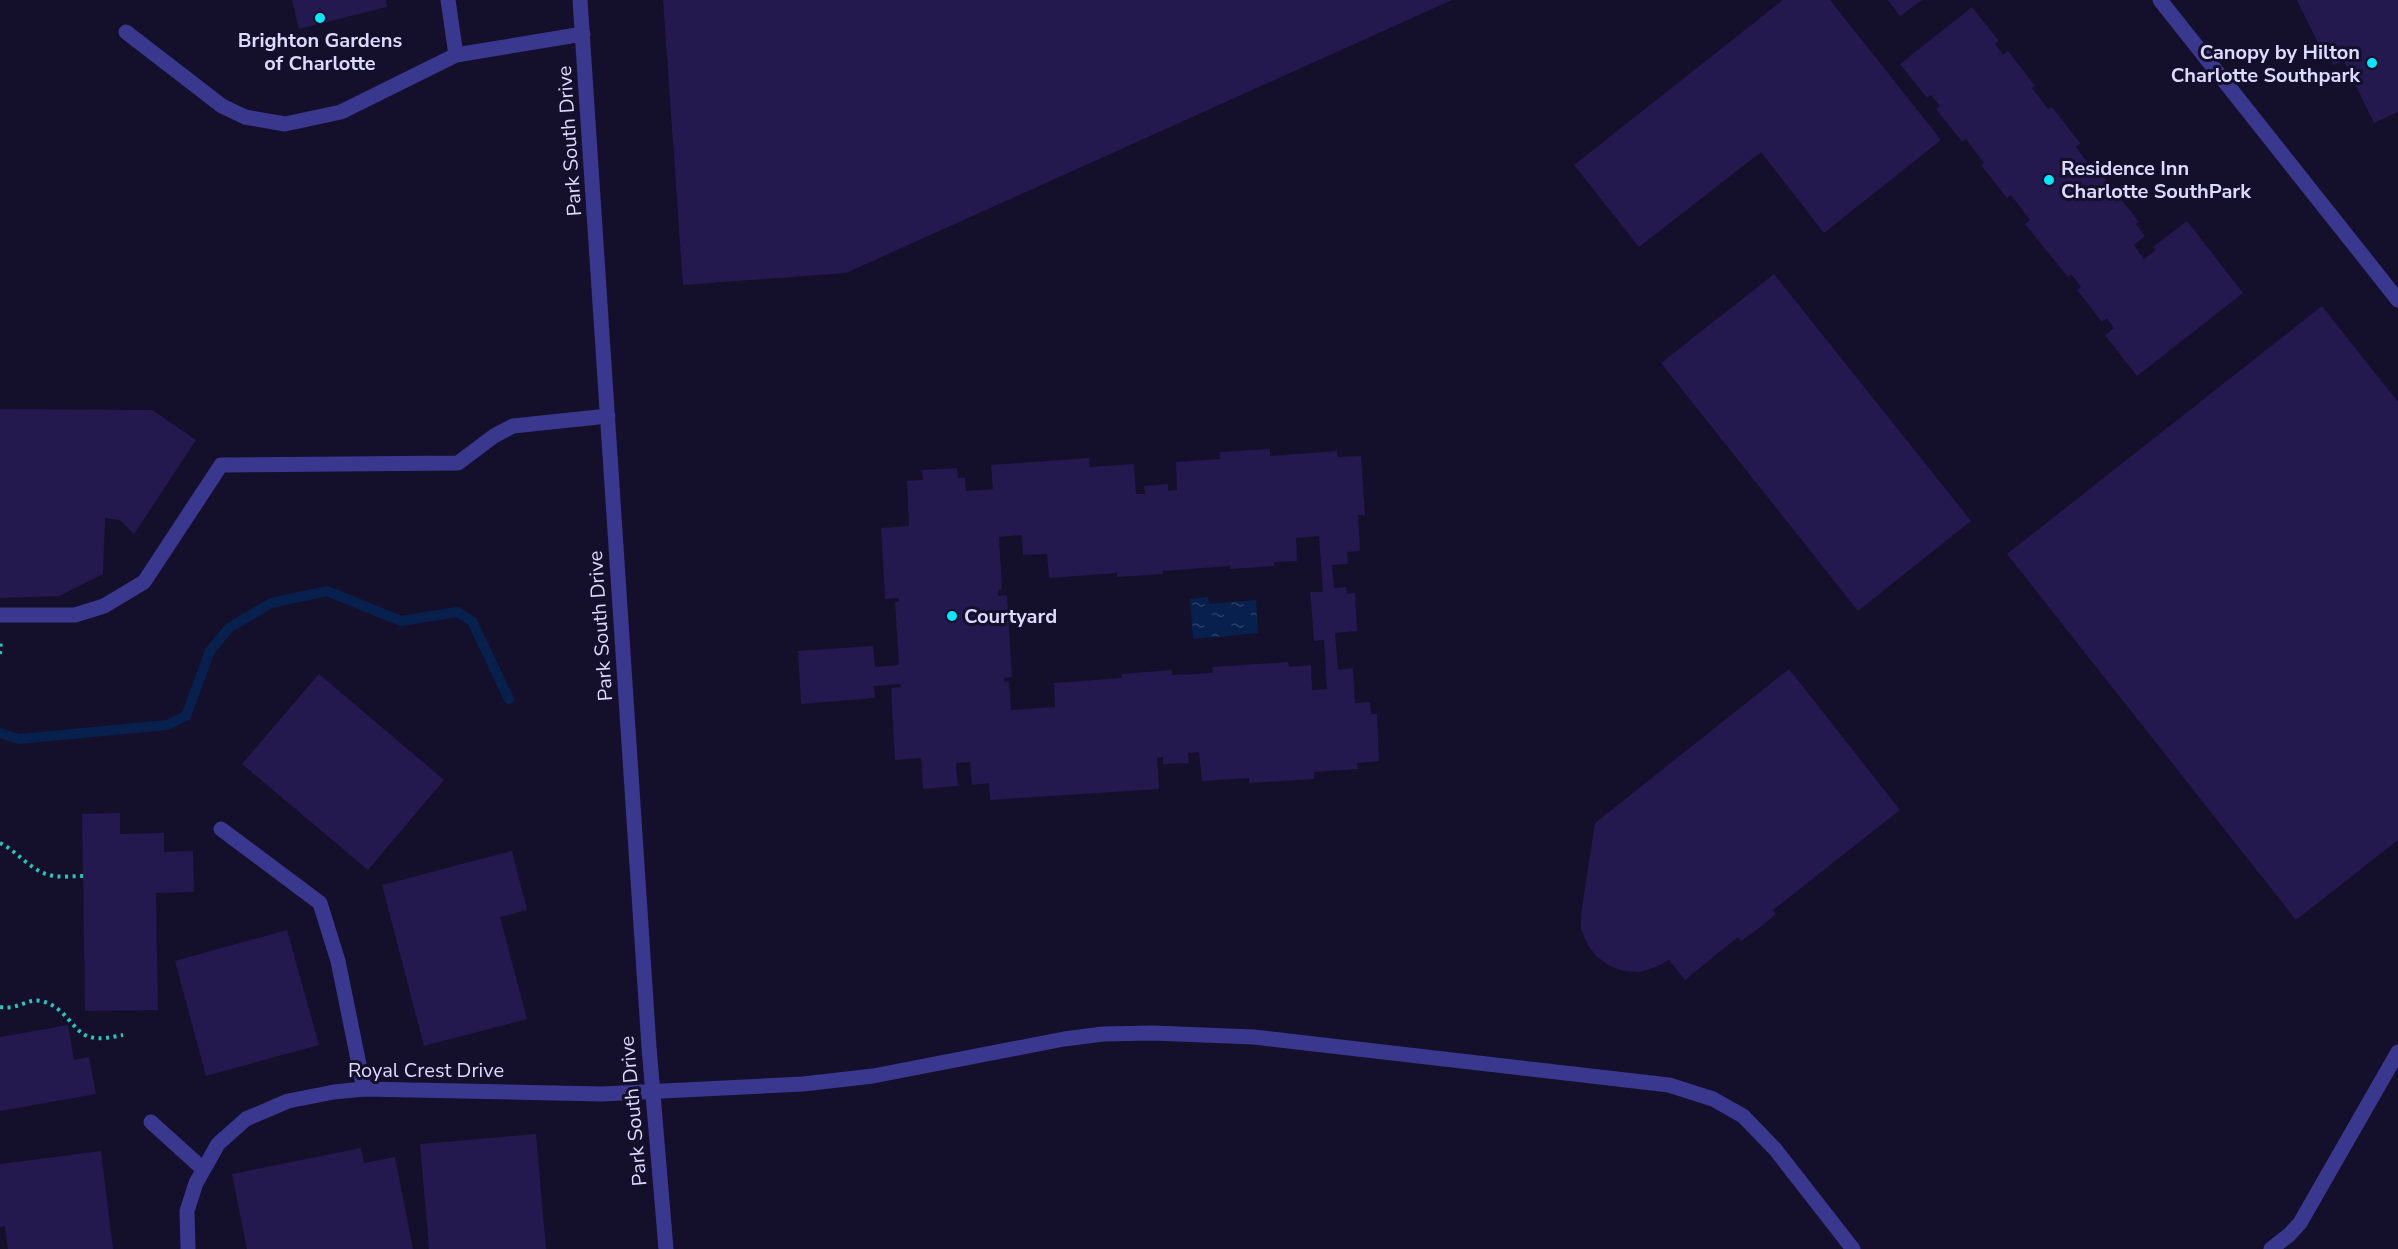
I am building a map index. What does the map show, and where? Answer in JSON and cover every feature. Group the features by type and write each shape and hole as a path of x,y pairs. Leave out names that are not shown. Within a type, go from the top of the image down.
{"street":[{"path":"448,0 456,55"},
{"name":"Park South Drive","path":"580,0 652,1092 666,1249"},
{"path":"2160,0 2398,300"},
{"path":"126,32 222,106 246,117 285,124 341,112 456,55 583,34"},
{"path":"0,615 75,615 104,606 144,582 220,465 458,463 494,436 513,426 608,416"},
{"path":"221,829 320,903 338,961 364,1089"},
{"name":"Royal Crest Drive","path":"188,1249 187,1210 203,1169 218,1144 246,1119 288,1101 364,1089 602,1094 830,1082 873,1076 1041,1042 1103,1034 1153,1033 1254,1037 1669,1085 1713,1099 1743,1116 1774,1149 1853,1249"},
{"path":"2271,1249 2300,1223 2398,1052"},
{"path":"151,1122 203,1169"}],"path":[{"path":"0,843 12,848 30,865 48,875 83,876"},
{"path":"0,1007 17,1008 30,1001 44,1001 65,1014 80,1032 88,1037 123,1035"}],"water":[{"path":"1208,597 1209,604 1256,600 1258,633 1193,639 1190,599"}],"building":[{"name":"Brighton Gardens of Charlotte","path":"292,0 386,0 387,7 299,29"},
{"path":"663,0 1452,0 846,273 683,285"},
{"path":"1783,0 1830,0 1941,140 1824,233 1761,152 1639,247 1574,165"},
{"path":"1888,0 1922,0 1900,16"},
{"name":"Canopy by Hilton Charlotte Southpark","path":"2297,0 2398,0 2398,112 2374,123 2344,61 2333,65 2326,49 2322,51"},
{"name":"Residence Inn Charlotte SouthPark","path":"1972,7 1999,41 1995,44 2003,55 2008,51 2035,86 2032,88 2048,109 2052,107 2080,143 2076,147 2091,167 2094,165 2139,222 2136,224 2145,236 2134,245 2144,259 2156,250 2153,247 2187,221 2243,293 2137,376 2105,335 2114,328 2107,318 2102,322 2077,290 2081,287 2071,274 2068,277 2025,224 2030,220 2011,195 2007,198 1981,165 1984,163 1966,139 1962,142 1936,109 1940,106 1931,95 1927,98 1900,64"},
{"path":"1774,274 1971,521 1858,611 1661,363"},
{"path":"2322,306 2398,402 2398,840 2296,920 2007,554"},
{"path":"0,409 152,410 196,440 134,534 120,520 105,518 103,574 59,596 0,598"},
{"name":"Courtyard","path":"1270,449 1270,456 1337,451 1338,457 1361,456 1365,515 1358,515 1360,551 1347,552 1348,564 1332,565 1334,588 1346,587 1347,594 1355,593 1357,631 1335,633 1338,670 1353,668 1355,703 1370,702 1371,714 1377,714 1379,761 1357,763 1358,769 1314,772 1314,779 1249,783 1249,778 1202,781 1199,752 1188,753 1189,763 1163,764 1163,757 1157,758 1159,789 990,800 989,783 972,785 970,762 956,763 958,786 923,789 921,758 895,760 891,688 901,687 900,684 874,686 875,698 801,704 798,651 873,646 875,667 899,665 895,602 899,601 899,598 885,599 881,528 909,526 907,481 923,480 922,470 957,468 958,478 965,478 966,491 993,489 991,465 1089,458 1090,467 1134,464 1136,494 1145,494 1144,486 1168,484 1168,491 1177,490 1176,462 1220,459 1220,452","holes":["1022,535 1023,555 1047,554 1049,578 1117,573 1117,577 1230,566 1230,569 1274,566 1274,562 1297,561 1296,538 1319,536 1323,592 1310,592 1314,641 1324,640 1327,689 1312,690 1311,665 1289,667 1288,662 1212,667 1213,673 1172,675 1172,670 1121,674 1122,678 1054,683 1055,707 1011,710 1009,681 1004,682 1004,678 1012,677 1007,595 998,596 998,590 1002,589 999,537"]},
{"path":"1789,669 1900,810 1773,910 1776,914 1759,928 1741,941 1738,937 1685,980 1669,960 1640,972 1624,971 1610,966 1596,956 1581,929 1581,914 1595,823"},
{"path":"319,674 444,780 368,870 242,764"},
{"path":"120,813 120,834 164,833 164,852 193,851 194,892 156,893 158,1010 85,1011 82,814"},
{"path":"512,851 527,910 500,917 527,1019 424,1046 382,885"},
{"path":"287,930 319,1045 206,1076 175,961"},
{"path":"68,1025 74,1060 89,1057 96,1094 0,1111 0,1037"},
{"path":"536,1134 546,1249 429,1249 420,1144"},
{"path":"361,1148 364,1163 395,1157 413,1249 247,1249 232,1174"},
{"path":"101,1151 113,1249 8,1249 5,1226 0,1227 0,1164"}],"waterway":[{"path":"0,733 19,739 167,725 186,716 210,651 229,628 271,603 327,591 401,621 457,612 472,621 509,699"}],"place":[{"name":"Brighton Gardens of Charlotte","path":"320,18"},
{"name":"Canopy by Hilton Charlotte Southpark","path":"2372,63"},
{"name":"Residence Inn Charlotte SouthPark","path":"2049,180"},
{"name":"Courtyard","path":"952,616"}]}
